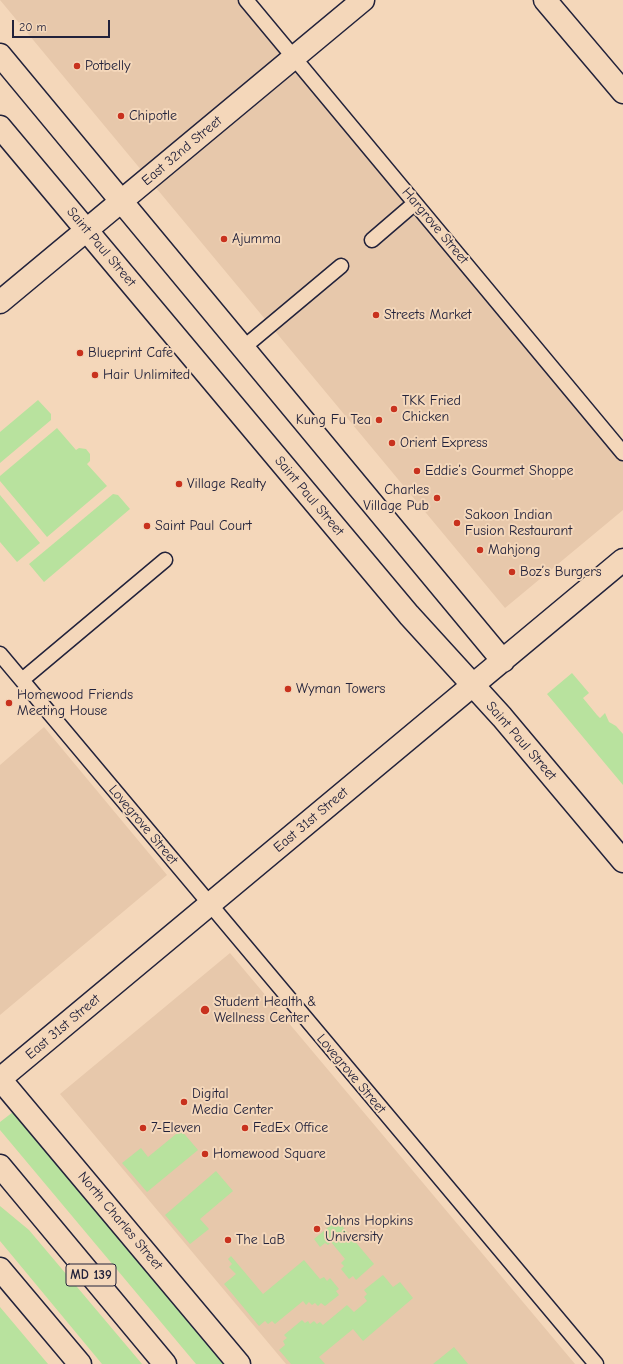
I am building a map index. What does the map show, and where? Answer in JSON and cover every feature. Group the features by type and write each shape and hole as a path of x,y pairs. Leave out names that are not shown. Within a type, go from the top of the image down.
{"street":[{"name":"East 32nd Street","path":"0,302 363,0"},
{"path":"545,0 623,92"},
{"path":"0,55 503,661"},
{"name":"Saint Paul Street","path":"0,127 409,615 502,717 623,861"},
{"name":"East 31st Street","path":"0,1079 623,560"},
{"name":"North Charles Street","path":"0,1079 239,1364"},
{"name":"MD 139","path":"0,1166 165,1364"},
{"path":"0,1269 80,1364"}],"lane":[{"name":"Hargrove Street","path":"246,0 295,57 623,453"},
{"path":"372,240 415,203"},
{"path":"244,348 341,266"},
{"path":"22,680 165,560"},
{"name":"Lovegrove Street","path":"0,654 596,1364"}],"shaded area":[{"path":"0,0 248,0 623,453 623,510 505,608"},
{"path":"44,727 167,875 0,1015 0,765"},
{"name":"Johns Hopkins University","path":"230,953 575,1364 286,1364 60,1094"}],"green space":[{"path":"38,400 51,414 51,420 0,463 0,432"},
{"path":"57,428 76,450 79,448 86,449 90,454 90,461 87,464 107,486 47,537 0,481 0,476"},
{"path":"113,494 118,495 130,509 44,582 29,564"},
{"path":"0,495 40,543 17,562 0,542"},
{"path":"572,673 589,693 583,698 597,715 600,718 605,713 609,722 616,726 623,734 623,785 547,694"},
{"path":"13,1112 228,1364 196,1364 0,1130 0,1122"},
{"path":"181,1130 198,1150 147,1192 122,1163 141,1148 148,1157"},
{"path":"216,1171 233,1191 200,1219 209,1229 190,1244 165,1215"},
{"path":"0,1206 29,1230 142,1364 102,1364 0,1241"},
{"path":"337,1220 374,1264 356,1280 353,1276 349,1279 341,1269 344,1266 341,1263 345,1259 331,1242 328,1245 325,1243 320,1247 314,1239"},
{"path":"231,1256 263,1294 304,1260 320,1279 324,1277 327,1281 330,1278 339,1289 336,1291 339,1295 325,1306 321,1303 318,1306 315,1303 312,1305 309,1302 306,1305 303,1301 275,1324 272,1321 268,1324 265,1321 259,1326 224,1284 236,1274 229,1267 232,1264 228,1259"},
{"path":"383,1275 393,1287 400,1282 413,1298 363,1341 353,1329 319,1357 325,1364 291,1364 279,1350 285,1345 283,1341 287,1338 284,1335 302,1320 305,1323 308,1321 310,1324 314,1321 317,1324 320,1322 323,1325 347,1305 354,1312 367,1301 364,1297 367,1294 364,1290"},
{"path":"0,1307 48,1364 0,1364"},
{"path":"454,1347 468,1364 433,1364"}],"place":[{"name":"Potbelly","path":"77,66"},
{"name":"Chipotle","path":"121,116"},
{"name":"Ajumma","path":"224,239"},
{"name":"Streets Market","path":"376,315"},
{"name":"Blueprint Cafe","path":"80,353"},
{"name":"Hair Unlimited","path":"95,375"},
{"name":"TKK Fried Chicken","path":"394,409"},
{"name":"Kung Fu Tea","path":"379,420"},
{"name":"Orient Express","path":"392,443"},
{"name":"Eddie’s Gourmet Shoppe","path":"417,471"},
{"name":"Village Realty","path":"179,484"},
{"name":"Charles Village Pub","path":"437,498"},
{"name":"Sakoon Indian Fusion Restaurant","path":"457,523"},
{"name":"Saint Paul Court","path":"147,526"},
{"name":"Mahjong","path":"480,550"},
{"name":"Boz’s Burgers","path":"512,572"},
{"name":"Wyman Towers","path":"288,689"},
{"name":"Homewood Friends Meeting House","path":"9,703"},
{"name":"Student Health & Wellness Center","path":"205,1010"},
{"name":"Digital Media Center","path":"184,1102"},
{"name":"7-Eleven","path":"143,1128"},
{"name":"FedEx Office","path":"245,1128"},
{"name":"Homewood Square","path":"205,1154"},
{"name":"Johns Hopkins University","path":"317,1229"},
{"name":"The LaB","path":"228,1240"}]}
